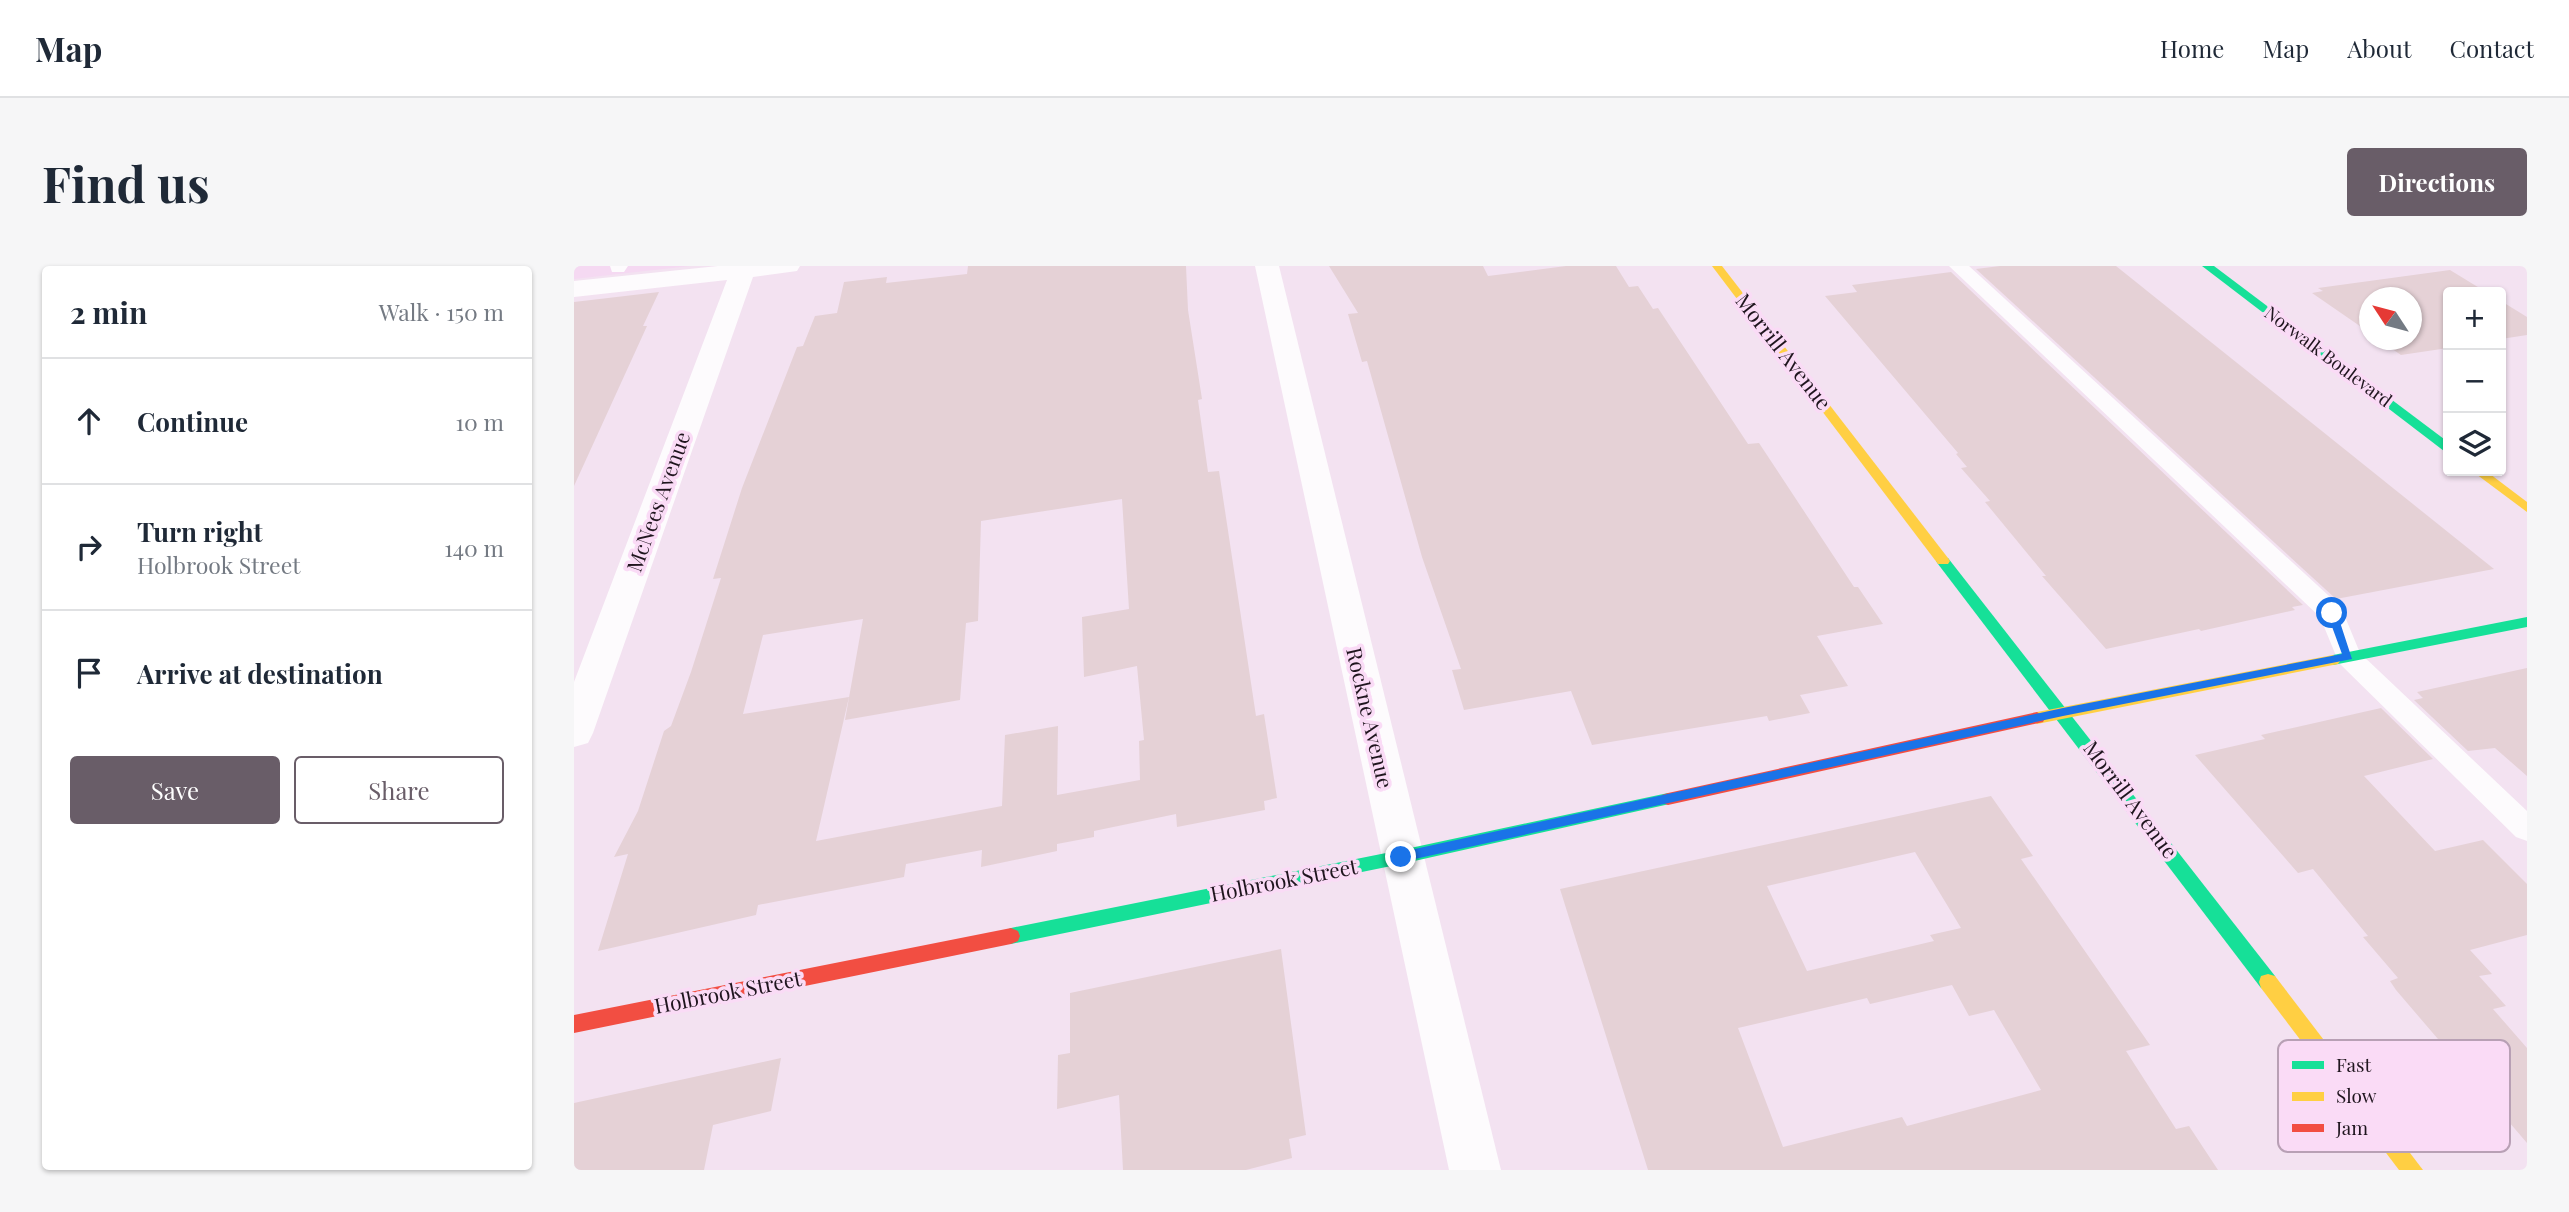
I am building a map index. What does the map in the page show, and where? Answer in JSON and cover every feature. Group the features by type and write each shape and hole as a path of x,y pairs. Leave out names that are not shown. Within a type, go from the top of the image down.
{"street":[{"path":"574,289 788,266"},
{"name":"Rockne Avenue","path":"1266,266 1475,1170"},
{"name":"Morrill Avenue","path":"1717,266 2313,1040"},
{"name":"Norwalk Boulevard","path":"2207,266 2443,445"},
{"name":"McNees Avenue","path":"574,733 743,271"},
{"path":"2485,476 2524,503"},
{"name":"Holbrook Street","path":"574,1024 1401,857 2063,712 2527,622"},
{"name":"Morrill Avenue","path":"2398,1152 2412,1170"}],"lane":[{"path":"1958,266 2332,613 2348,657 2527,828"}],"shaded area":[{"path":"574,266 690,266 574,279"}],"building":[{"path":"968,266 1186,266 1188,310 1202,399 1198,400 1208,472 1219,471 1256,716 1264,714 1277,798 1264,801 1265,810 1177,827 1176,814 1094,831 1094,837 1057,844 1057,851 981,867 982,850 906,864 904,877 758,905 756,915 598,951 628,854 614,857 638,811 664,731 671,726 691,672 721,578 713,579 742,488 797,347 803,346 815,316 837,313 844,282 887,277 886,283 967,274","holes":["1122,499 1129,609 1082,617 1084,677 1137,666 1144,740 1139,741 1140,780 1057,795 1058,726 1005,735 1002,806 816,841 849,697 743,714 763,635 863,619 845,720 960,700 966,623 978,621 981,521"]},
{"path":"1329,266 1483,266 1488,276 1566,266 1616,266 1629,287 1638,286 1653,309 1658,308 1748,444 1759,443 1854,587 1858,587 1883,624 1817,636 1848,686 1800,695 1810,713 1769,721 1767,716 1592,745 1571,691 1464,710 1452,670 1461,669 1422,557 1367,361 1362,362 1348,314 1358,313"},
{"path":"2000,266 2116,266 2494,569 2336,599 1976,269"},
{"path":"2450,270 2478,287 2443,287 2443,349 2401,355 2394,350 2422,350 2422,287 2359,287 2359,325 2312,293 2323,291 2318,288"},
{"path":"1951,272 2303,605 2292,607 2295,610 2201,631 2199,629 2106,649 2042,576 2046,576 1985,502 1990,501 1961,468 1967,467 1956,454 1958,453 1825,296 1857,292 1852,285"},
{"path":"659,292 643,326 647,326 574,486 574,302"},
{"path":"2506,304 2527,317 2527,335 2506,338"},
{"path":"2527,668 2527,776 2495,748 2468,751 2414,700 2423,698 2417,692"},
{"path":"2381,708 2433,759 2364,776 2435,851 2483,840 2527,884 2527,935 2470,950 2492,974 2479,976 2506,1006 2493,1009 2527,1048 2527,1143 2510,1123 2510,1040 2439,1040 2396,990 2390,981 2398,978 2363,937 2368,936 2313,869 2298,873 2195,755 2265,739 2261,735"},
{"path":"1991,796 2033,856 2021,859 2150,1045 2126,1051 2176,1129 2189,1126 2218,1170 1648,1170 1560,889","holes":["1915,852 1961,928 1930,935 1934,941 1807,971 1767,886","1952,985 1969,1016 1994,1010 2041,1090 1907,1126 1902,1117 1783,1147 1738,1028 1867,998 1870,1004"]},
{"path":"1281,949 1306,1135 1289,1139 1292,1158 1246,1170 1123,1170 1119,1095 1057,1109 1058,1055 1070,1053 1070,993"},
{"path":"781,1058 771,1111 713,1125 704,1170 574,1170 574,1103"}],"traffic: fast":[{"path":"2207,266 2443,444"},
{"path":"1943,561 2268,982"},
{"path":"2333,660 2527,622"},
{"path":"1011,936 1401,857 1668,799"}],"traffic: slow":[{"path":"1717,266 1943,561"},
{"path":"2485,476 2527,508"},
{"path":"2037,718 2333,660"},
{"path":"2268,982 2312,1040"},
{"path":"2398,1152 2412,1170"}],"traffic: jam":[{"path":"1668,799 2037,718"},
{"path":"574,1024 1011,936"}],"route":[{"path":"1401,857 2063,712 2348,657 2332,613"}]}
